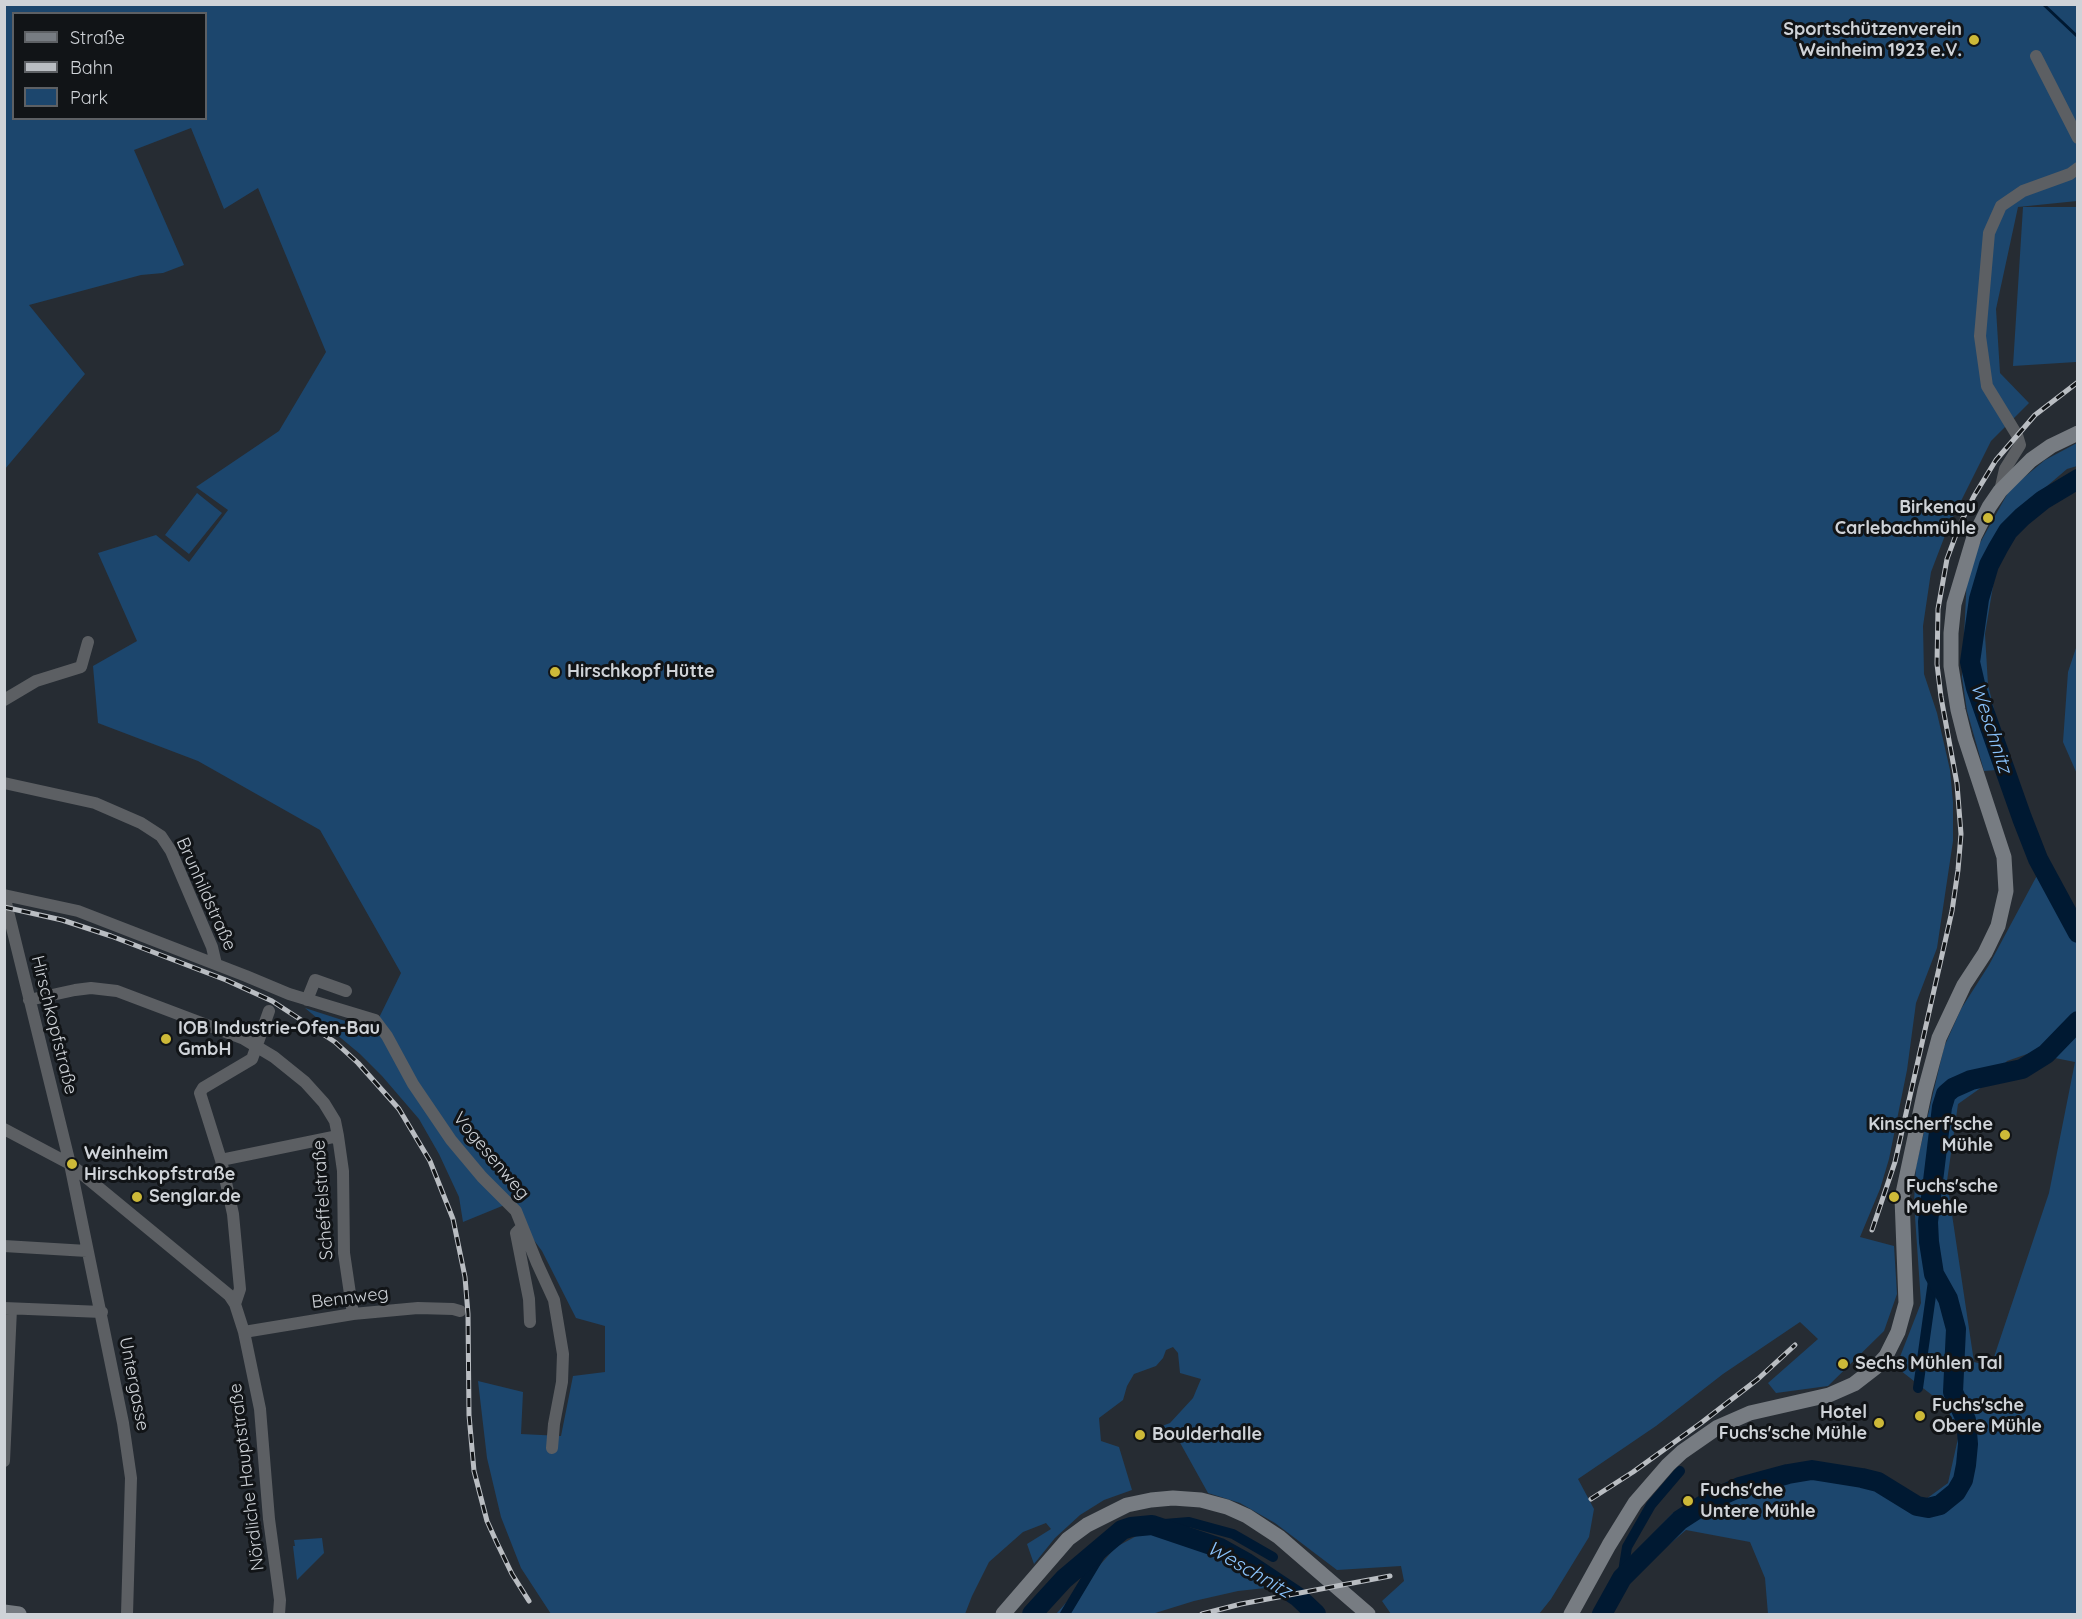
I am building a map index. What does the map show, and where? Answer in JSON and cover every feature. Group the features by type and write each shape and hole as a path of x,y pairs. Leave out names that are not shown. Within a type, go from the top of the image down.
{"main road":[{"path":"1571,1614 1635,1503 1662,1471 1682,1452 1718,1427 1750,1413 1829,1395 1854,1384 1886,1356 1899,1332 1906,1303 1902,1198 1925,1090 1939,1038 1948,1016 1998,926 2006,891 2004,857 1958,710 1951,666 1952,623 1963,568 1980,523 2001,491 2031,460 2050,446 2078,433"},
{"path":"1002,1614 1068,1539 1087,1525 1127,1505 1173,1498 1201,1500 1227,1507 1247,1516 1279,1537 1368,1614"},
{"path":"4,1612 19,1614"}],"street":[{"path":"2036,56 2078,138"},
{"path":"2001,491 2005,469 2020,445 2017,435 1987,386 1980,336 1989,233 2001,206 2023,191 2070,174 2078,168"},
{"path":"4,700 36,681 81,667 88,642"},
{"name":"Brunhildstraße","path":"4,783 95,803 141,823 161,836 171,851 212,947 216,964 307,1000 375,1020 387,1036"},
{"path":"4,895 78,911 216,964"},
{"name":"Hirschkopfstraße","path":"4,895 70,1164"},
{"path":"307,1000 315,980 346,991"},
{"name":"Scheffelstraße","path":"29,1000 91,988 117,991 244,1039 274,1057 305,1082 324,1103 334,1121 338,1136 343,1171 344,1253 353,1314"},
{"path":"235,1304 240,1289 232,1214 221,1160 200,1093 203,1088 252,1059 269,1011"},
{"name":"Vogesenweg","path":"387,1036 413,1084 438,1121 482,1177 516,1211 554,1300 563,1354 562,1382 552,1448"},
{"name":"Nördliche Hauptstraße","path":"4,1129 70,1164 229,1295 235,1304 244,1332 260,1409 269,1519 280,1600 279,1614"},
{"path":"221,1160 338,1136"},
{"name":"Untergasse","path":"70,1164 102,1312 131,1478 127,1614"},
{"path":"522,1227 516,1233 529,1299 530,1322"},
{"path":"4,1246 87,1251"},
{"path":"4,1461 8,1308 102,1312"},
{"name":"Bennweg","path":"244,1332 353,1314 418,1308 460,1311"}],"green space":[{"path":"4,5 2077,5 2077,201 2018,207 1996,309 2000,373 2029,403 1991,441 1949,525 1931,572 1923,626 1924,674 1937,713 1950,770 1953,841 1937,948 1916,1003 1907,1070 1889,1159 1880,1189 1860,1237 1894,1246 1897,1294 1884,1331 1828,1386 1776,1393 1768,1383 1818,1339 1800,1322 1723,1374 1656,1426 1578,1479 1594,1509 1589,1537 1551,1599 1539,1614 1391,1614 1382,1601 1404,1581 1401,1566 1337,1570 1275,1523 1240,1503 1208,1493 1178,1439 1171,1439 1162,1426 1170,1423 1193,1398 1201,1379 1180,1373 1178,1353 1173,1347 1166,1350 1156,1366 1134,1374 1123,1400 1099,1418 1101,1441 1119,1447 1132,1490 1104,1500 1080,1515 1055,1538 1034,1564 1027,1544 1051,1529 1046,1523 1023,1532 989,1562 965,1614 551,1614 521,1568 501,1517 487,1458 478,1381 523,1392 521,1434 561,1436 573,1376 605,1372 605,1326 576,1318 542,1251 507,1204 463,1222 459,1197 439,1154 419,1119 360,1054 305,1008 373,1030 401,973 320,830 198,761 98,723 93,666 137,641 98,553 156,535 189,562 228,510 196,487 279,431 326,352 258,188 224,209 191,128 134,150 184,265 163,273 141,275 29,305 85,374 5,469"},
{"path":"2023,207 2077,207 2076,362 2013,366"},
{"path":"2077,443 2077,466 2067,469 2033,498 2008,537 1997,562 1985,634 1988,685 2009,769 1984,771 1967,711 1962,677 1967,576 1975,552 2010,489 2045,460"},
{"path":"197,493 222,513 189,554 165,535"},
{"path":"2077,645 2077,774 2063,742 2068,672"},
{"path":"2041,868 2077,927 2077,1614 1768,1614 1765,1578 1750,1542 1686,1530 1629,1579 1645,1542 1673,1513 1746,1478 1809,1469 1867,1481 1922,1502 1948,1483 1959,1434 1946,1406 1896,1367 1921,1303 1914,1202 1916,1166 1944,1047 1961,1009 1989,965","holes":["2030,1053 2075,1062 2049,1193 1991,1366 1974,1362 1947,1181 1958,1104 1982,1087 2007,1061"]},
{"path":"1144,1532 1215,1553 1275,1587 1238,1591 1152,1614 1056,1614 1116,1547"},
{"path":"322,1538 324,1553 297,1580 294,1540"}],"waterway":[{"path":"2043,4 2078,37"},
{"name":"Weschnitz","path":"2078,479 2043,500 2008,531 1989,565 1979,599 1970,662 1976,688 2038,859 2078,933"},
{"name":"Weschnitz","path":"1602,1614 1622,1578 1680,1520 1711,1500 1740,1487 1812,1470 1878,1482 1917,1506 1928,1508 1940,1505 1956,1492 1963,1480 1966,1465 1968,1444 1966,1420 1953,1392 1956,1329 1948,1299 1934,1274 1928,1222 1942,1107 1946,1094 1953,1088 1971,1080 2022,1069 2046,1054 2078,1021"},
{"path":"1918,1388 1934,1274"},
{"path":"1622,1578 1627,1547 1651,1505 1680,1471"},
{"path":"1152,1525 1189,1522 1233,1534 1273,1557"},
{"name":"Weschnitz","path":"1032,1614 1064,1579 1122,1530 1152,1525 1220,1548 1298,1597 1316,1614"},
{"path":"1065,1614 1107,1544"}],"railway":[{"path":"1872,1230 1895,1162 1952,911 1958,870 1961,834 1957,784 1937,664 1938,609 1947,559 1960,524 1996,460 2035,415 2078,382"},
{"path":"4,907 62,920 111,936 226,980 272,1001 335,1042 358,1063 399,1109 430,1161 453,1219 465,1277 468,1314 469,1415 474,1471 487,1521 512,1574 529,1601"},
{"path":"1591,1499 1701,1423 1758,1379 1795,1345"},
{"path":"1202,1614 1241,1604 1390,1576"}],"place":[{"name":"Sportschützenverein Weinheim 1923 e.V.","path":"1974,40"},
{"name":"Birkenau Carlebachmühle","path":"1988,518"},
{"name":"Hirschkopf Hütte","path":"555,672"},
{"name":"IOB Industrie-Ofen-Bau GmbH","path":"166,1039"},
{"name":"Kinscherf'sche Mühle","path":"2005,1135"},
{"name":"Weinheim Hirschkopfstraße","path":"72,1164"},
{"name":"Senglar.de","path":"137,1197"},
{"name":"Fuchs'sche Muehle","path":"1894,1197"},
{"name":"Sechs Mühlen Tal","path":"1843,1364"},
{"name":"Fuchs'sche Obere Mühle","path":"1920,1416"},
{"name":"Hotel Fuchs'sche Mühle","path":"1879,1423"},
{"name":"Boulderhalle","path":"1140,1435"},
{"name":"Fuchs'che Untere Mühle","path":"1688,1501"}]}
